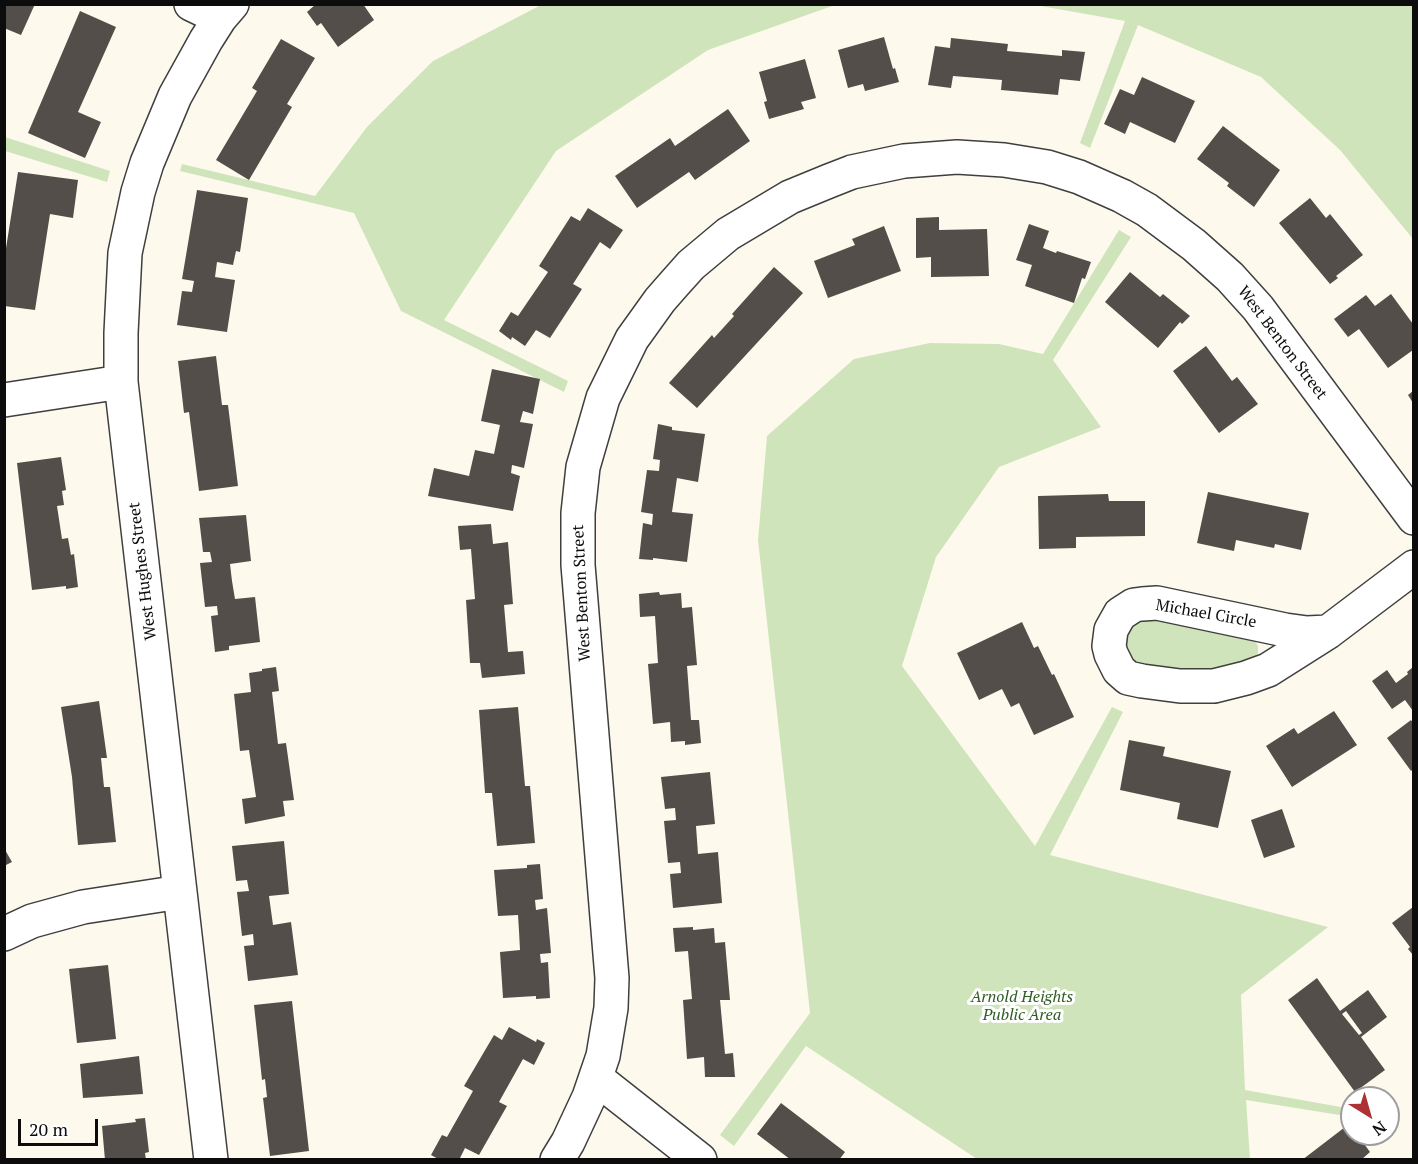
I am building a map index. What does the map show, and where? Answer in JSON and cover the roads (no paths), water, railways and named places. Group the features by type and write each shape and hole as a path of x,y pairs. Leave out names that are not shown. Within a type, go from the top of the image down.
{"street":[{"name":"West Hughes Street","path":"211,1160 121,382 121,333 123,271 138,192 164,119 193,64 215,9"},
{"name":"West Benton Street","path":"557,1160 579,1119 596,1078 608,1033 612,978 578,565 578,513 583,467 603,398 632,339 660,300 710,248 745,222 790,197 852,172 930,158 983,158 1025,163 1068,173 1135,203 1178,233 1245,292 1413,518"},
{"path":"4,400 121,382"},
{"name":"Michael Circle","path":"1328,632 1307,633 1285,630 1157,603 1134,605 1120,614 1111,630 1109,646 1114,662 1128,678 1180,686 1214,686 1246,678 1268,670 1328,632 1413,567"},
{"path":"4,934 32,921 83,906 180,892"},
{"path":"596,1078 700,1160"}],"park label":[{"name":"Arnold Heights Public Area","path":"1022,1006"}]}
